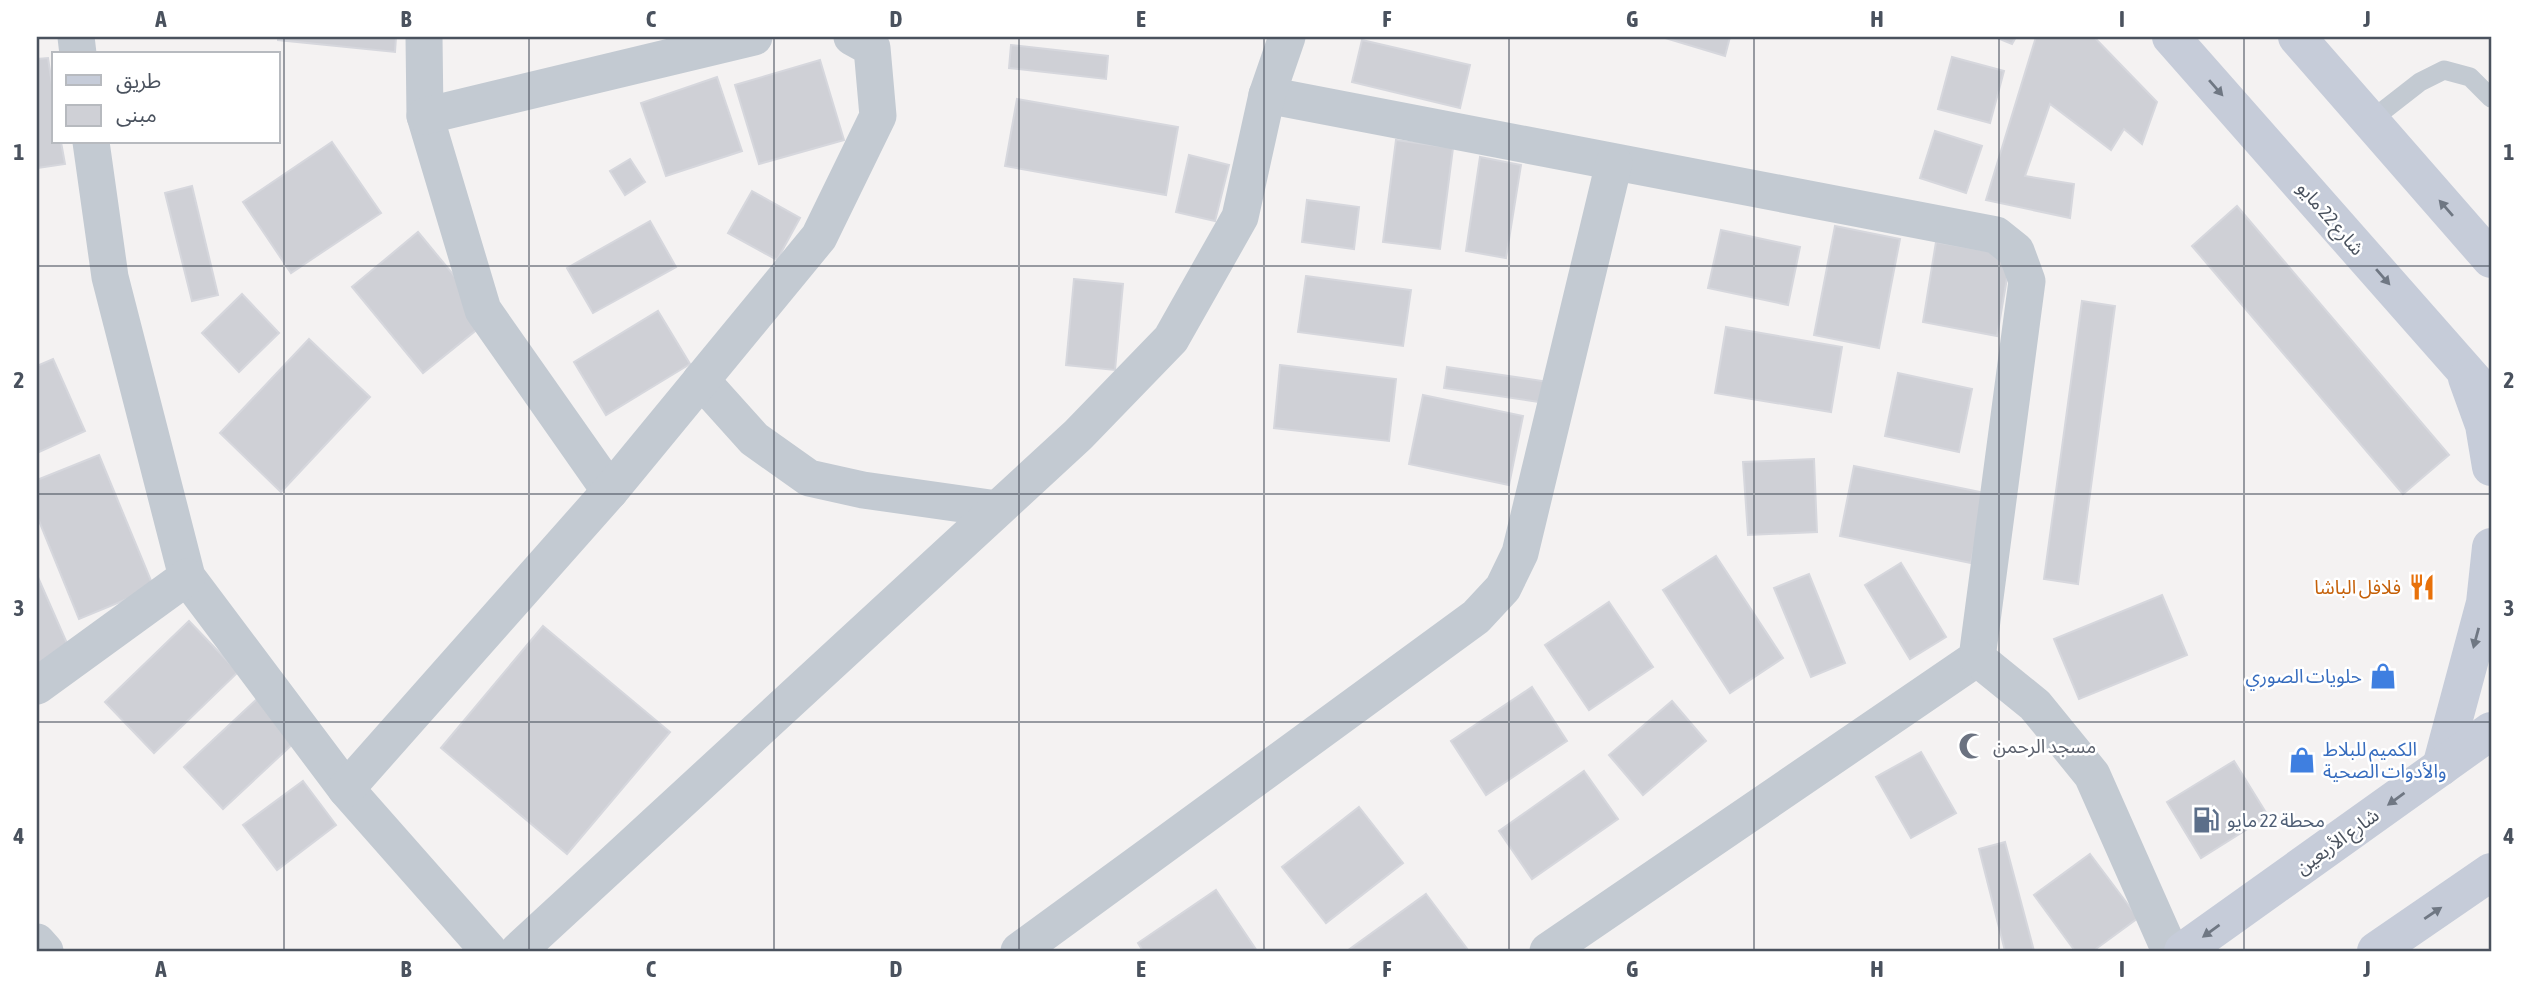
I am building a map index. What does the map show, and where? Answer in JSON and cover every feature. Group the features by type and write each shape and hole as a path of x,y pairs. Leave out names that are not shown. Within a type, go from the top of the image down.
{"main road":[{"name":"شارع 22 مايو","path":"2171,37 2491,400"},
{"path":"2297,37 2491,259"},
{"path":"2464,369 2484,425 2491,467"},
{"path":"2441,767 2485,603 2491,547"},
{"name":"شارع الأربعين","path":"2183,951 2491,731"},
{"path":"2376,951 2491,872"}],"street":[{"path":"424,37 425,117 484,310 610,491"},
{"path":"425,117 754,37"},
{"path":"346,789 610,491 819,237 878,116 872,48 852,37"},
{"path":"518,951 1078,435 1171,339 1240,217 1267,95 1287,37"},
{"path":"1267,95 1996,235 2016,251 2027,281 1977,659 1548,951"},
{"path":"90,144 110,277 187,577 346,789 489,951"},
{"path":"1019,951 1476,618 1503,588 1520,553 1614,163"},
{"path":"701,380 754,439 808,478 863,490 997,509"},
{"path":"37,686 187,577"},
{"path":"1977,659 2035,705 2092,775 2170,951"},
{"path":"37,942 45,951"}],"lane":[{"path":"2370,121 2420,82 2444,71 2470,77 2491,98"}],"building":[{"path":"278,37 396,37 395,52 278,40"},
{"path":"1662,37 1730,37 1725,56"},
{"path":"1995,37 2016,37 2012,44"},
{"path":"2036,37 2094,37 2157,102 2142,144 2124,129 2111,150 2050,104 2025,176 2074,184 2070,218 1986,200"},
{"path":"1362,40 1470,65 1460,108 1352,82"},
{"path":"1011,45 1108,56 1106,79 1009,68"},
{"path":"1952,57 2004,71 1990,123 1938,109"},
{"path":"48,58 52,84 52,144 61,144 65,164 37,168 37,59"},
{"path":"820,60 844,140 759,164 735,85"},
{"path":"717,77 742,151 666,176 641,103"},
{"path":"1017,99 1178,127 1166,195 1005,166"},
{"path":"1935,131 1982,146 1966,193 1920,178"},
{"path":"1396,140 1453,148 1440,249 1383,242"},
{"path":"332,142 381,213 291,273 243,202"},
{"path":"1189,155 1229,165 1215,221 1176,212"},
{"path":"1480,157 1521,165 1506,258 1466,251"},
{"path":"630,159 645,182 625,195 610,171"},
{"path":"192,186 218,295 192,301 165,193"},
{"path":"752,191 800,218 777,260 728,233"},
{"path":"1307,200 1359,207 1354,249 1302,242"},
{"path":"2237,206 2449,455 2403,494 2192,246"},
{"path":"650,221 676,267 593,313 567,268"},
{"path":"1835,226 1900,239 1879,348 1814,335"},
{"path":"1721,230 1800,247 1788,305 1708,288"},
{"path":"418,232 490,319 423,373 352,287"},
{"path":"1936,242 2011,255 1997,336 1923,322"},
{"path":"1306,276 1411,290 1403,346 1298,332"},
{"path":"1074,279 1123,284 1115,370 1066,365"},
{"path":"242,294 279,333 239,372 202,333"},
{"path":"2082,301 2115,306 2078,584 2044,579"},
{"path":"658,311 690,364 606,415 574,362"},
{"path":"1726,327 1842,347 1831,412 1715,393"},
{"path":"309,339 370,397 281,492 220,433"},
{"path":"53,359 85,431 37,453 37,366"},
{"path":"1280,365 1396,379 1389,441 1274,428"},
{"path":"1447,367 1549,382 1546,403 1444,388"},
{"path":"1898,373 1972,389 1959,452 1885,436"},
{"path":"1423,395 1523,416 1509,485 1409,464"},
{"path":"99,455 154,588 79,619 37,516 37,480"},
{"path":"1814,459 1817,532 1748,535 1743,462"},
{"path":"1854,466 1985,493 1971,563 1840,536"},
{"path":"1716,556 1783,658 1730,693 1663,590"},
{"path":"1901,563 1946,637 1910,659 1865,585"},
{"path":"1809,574 1845,663 1811,677 1774,588"},
{"path":"37,575 73,657 37,673"},
{"path":"2162,595 2187,655 2079,699 2054,639"},
{"path":"1609,602 1653,667 1589,710 1545,645"},
{"path":"189,621 238,672 154,753 105,702"},
{"path":"543,626 670,732 567,854 441,748"},
{"path":"1532,687 1567,741 1486,795 1451,741"},
{"path":"257,699 296,741 223,809 184,767"},
{"path":"1672,701 1706,741 1643,795 1609,755"},
{"path":"1921,752 1956,813 1911,838 1876,777"},
{"path":"2234,761 2268,816 2201,858 2167,802"},
{"path":"1584,771 1618,819 1532,879 1499,831"},
{"path":"303,781 336,825 277,870 243,825"},
{"path":"1359,807 1403,863 1326,923 1282,867"},
{"path":"2005,842 2034,951 2005,951 1979,849"},
{"path":"2090,854 2138,918 2093,951 2075,951 2034,895"},
{"path":"1216,890 1257,951 1143,951 1138,943"},
{"path":"1426,894 1468,950 1347,951"}],"place":[{"name":"فلافل الباشا","path":"2422,587"},
{"name":"حلويات الصوري","path":"2383,676"},
{"name":"مسجد الرحمن","path":"1972,746"},
{"name":"الكميم للبلاط والأدوات الصحية","path":"2302,760"},
{"name":"محطة 22 مايو","path":"2206,820"}]}
